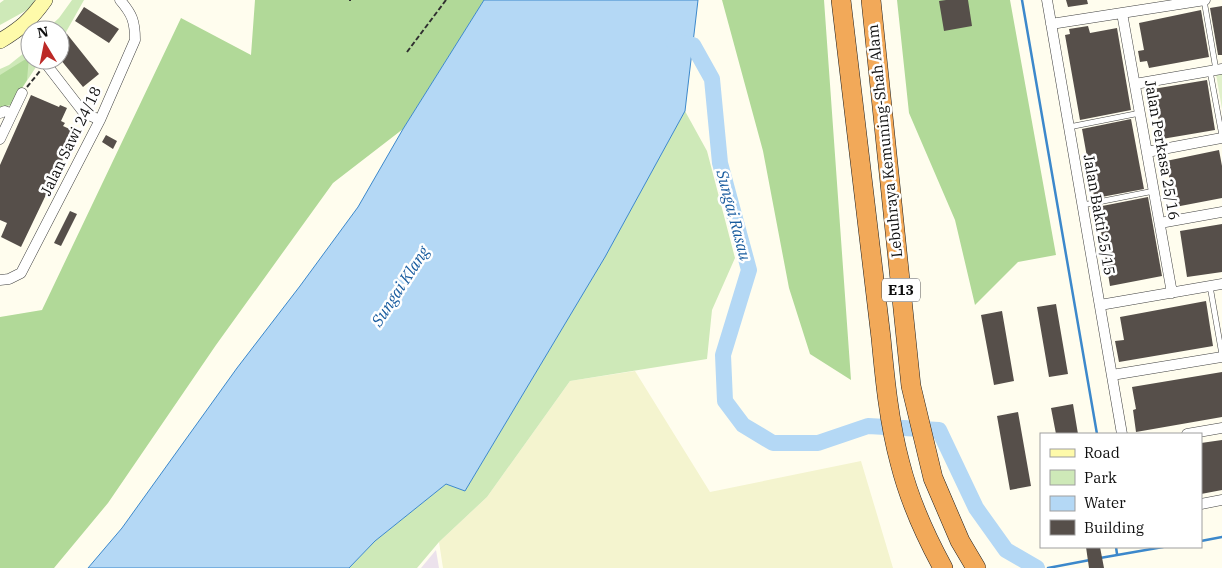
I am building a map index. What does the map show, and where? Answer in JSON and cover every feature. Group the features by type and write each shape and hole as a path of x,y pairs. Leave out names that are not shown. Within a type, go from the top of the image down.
{"highway":[{"name":"Lebuhraya Kemuning-Shah Alam","path":"841,0 886,390 900,463 909,494 943,568"},
{"name":"Lebuhraya Kemuning-Shah Alam","path":"871,0 911,386 932,478 960,541 976,568"}],"street":[{"path":"0,41 20,29 35,14 44,0"},
{"name":"Jalan Sawi 24/18","path":"0,280 9,279 21,274 100,120 134,40 135,26 130,12 120,0"},
{"name":"Jalan Bakti 25/15","path":"1047,0 1122,433"},
{"path":"1051,24 1122,13 1151,4 1204,0"},
{"name":"Jalan Perkasa 25/16","path":"1122,13 1172,293"},
{"path":"51,70 84,113 100,120"},
{"path":"1135,84 1216,70"},
{"path":"0,139 22,93"},
{"path":"0,113 5,111 12,114"},
{"path":"1147,152 1222,137"},
{"path":"1160,223 1222,212"},
{"path":"1100,305 1222,284"},
{"path":"1112,375 1222,356"},
{"path":"1193,433 1222,428"},
{"path":"1202,504 1222,500"}],"lane":[{"path":"1204,0 1216,70 1222,137"},
{"path":"1069,127 1140,113"},
{"path":"1082,205 1154,191"},
{"path":"1210,286 1222,356"}],"path":[{"path":"407,52 446,0"},
{"path":"22,93 39,70"}],"shaded area":[{"path":"436,550 439,568 421,568"}],"green space":[{"path":"4,0 35,0 29,9 0,25 0,3"},
{"path":"72,0 84,0 70,25 70,20 57,20"},
{"path":"255,0 484,0 403,129 333,183 216,345 108,503 54,568 0,568 0,317 42,310 181,18 251,55"},
{"path":"722,0 824,0 851,380 810,354 789,288 763,151"},
{"path":"897,0 1010,0 1056,255 1018,262 975,305 955,220 909,113"},
{"path":"20,56 20,70 34,70 11,105 0,107 0,69"},
{"path":"20,63 20,70 28,70 27,80 11,105 0,107 0,75"},
{"path":"1222,73 1222,109 1216,74"},
{"path":"685,111 707,151 735,258 712,310 707,359 570,381 487,497 439,542 417,568 349,568 375,541 446,484 465,491 605,257"},
{"path":"635,371 710,492 861,461 893,568 443,568 439,542 487,497 570,381"}],"water":[{"name":"Sungai Klang","path":"484,0 698,0 685,111 605,257 465,491 446,484 375,541 349,568 88,568 122,528 237,368 358,207 403,129"}],"building":[{"path":"968,0 972,26 944,31 939,1"},
{"path":"1066,0 1087,0 1088,4 1068,7"},
{"path":"1222,6 1222,55 1218,55 1210,8"},
{"path":"84,7 119,29 109,43 75,21"},
{"path":"1201,10 1209,57 1149,68 1147,61 1140,62 1138,51 1144,50 1139,23"},
{"path":"1088,26 1090,33 1117,28 1131,110 1080,120 1065,35 1070,34 1069,29"},
{"path":"70,38 99,74 83,87 69,70"},
{"path":"1207,80 1215,130 1162,139 1153,89"},
{"path":"31,95 59,107 60,105 67,108 61,121 65,123 63,126 76,132 21,247 1,237 7,223 0,220 0,165"},
{"path":"1131,119 1144,189 1096,198 1094,196 1082,129"},
{"path":"106,135 117,141 113,149 102,142"},
{"path":"1219,150 1222,166 1222,198 1175,207 1166,161"},
{"path":"1148,197 1162,276 1110,286 1097,207"},
{"path":"70,211 77,214 61,246 54,243"},
{"path":"1222,224 1222,272 1187,277 1180,231"},
{"path":"1206,301 1213,346 1119,362 1115,341 1124,340 1120,317"},
{"path":"1056,304 1068,374 1049,377 1037,307"},
{"path":"1002,311 1014,381 994,385 981,315"},
{"path":"1222,372 1222,417 1136,432 1133,410 1136,409 1132,387"},
{"path":"1073,404 1078,433 1056,433 1051,408"},
{"path":"1018,412 1031,486 1010,490 997,416"},
{"path":"1222,440 1222,490 1202,494 1202,443"},
{"path":"1086,548 1100,548 1104,568 1089,568"}],"waterway":[{"path":"1022,0 1097,433"},
{"name":"Sungai Rasau","path":"673,41 693,45 712,79 720,163 749,270 723,355 725,401 743,425 773,443 818,443 868,426 939,430 976,508 1006,550 1037,568"},
{"path":"1202,541 1222,537"},
{"path":"1116,548 1117,554"},
{"path":"1100,558 1157,548"},
{"path":"1048,568 1090,560"}]}
